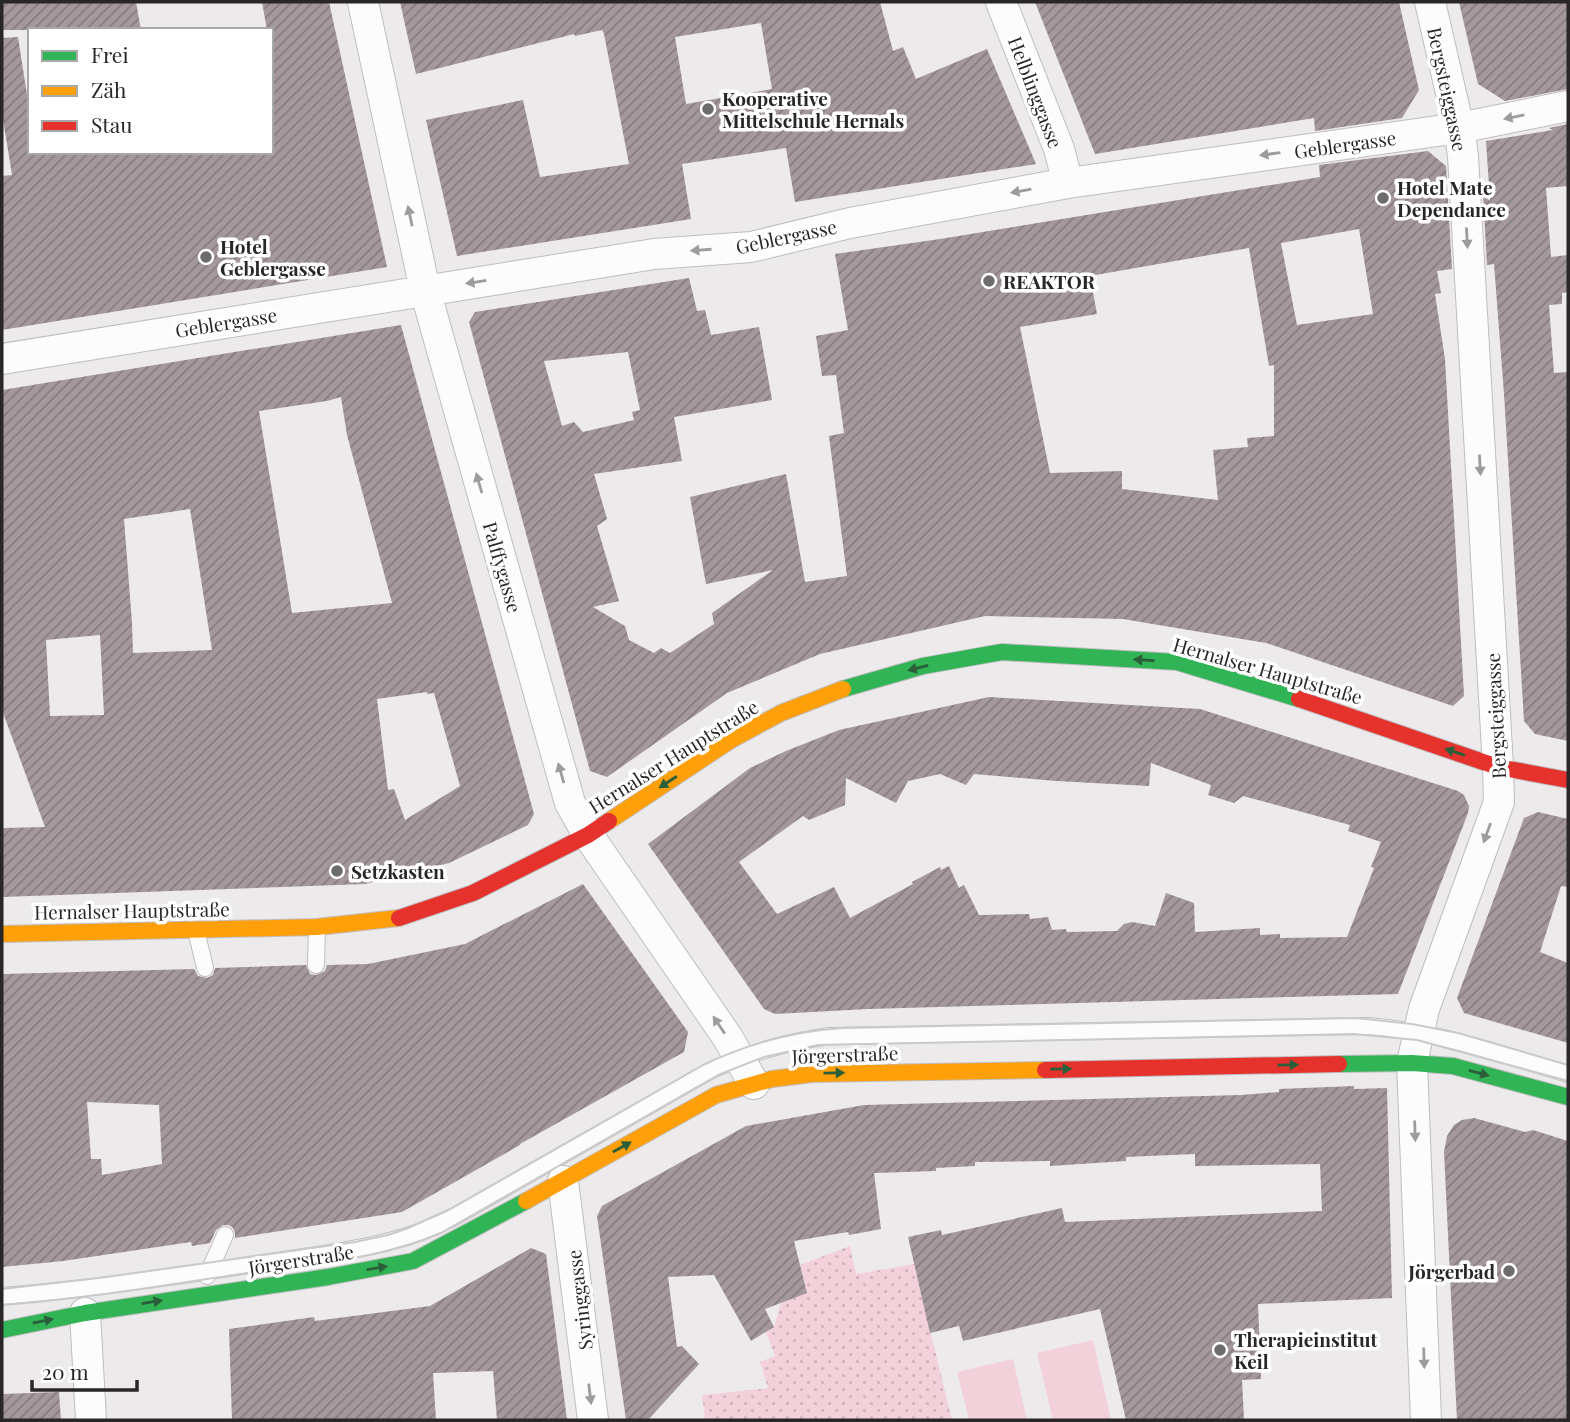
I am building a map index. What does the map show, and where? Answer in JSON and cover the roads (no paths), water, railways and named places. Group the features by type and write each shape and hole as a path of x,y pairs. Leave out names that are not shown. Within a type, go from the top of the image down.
{"main road":[{"name":"Hernalser Hauptstraße","path":"2,934 317,926 402,918 473,893 588,835 731,740 780,713 846,688 923,666 1002,652 1177,662 1292,696 1498,767 1568,780"},
{"name":"Jörgerstraße","path":"2,1330 85,1313 328,1277 413,1261 716,1095 789,1076 1412,1063 1453,1066 1568,1097"}],"street":[{"name":"Palffygasse","path":"363,2 425,290 570,803 588,835 721,1027 754,1084"},
{"name":"Helblinggasse","path":"1001,2 1059,149 1068,183"},
{"name":"Bergsteiggasse","path":"1426,1420 1412,1063 1424,1009 1499,802 1463,170 1459,128 1430,2"},
{"name":"Geblergasse","path":"2,359 654,254 751,247 850,223 1068,183 1459,128 1568,106"},
{"name":"Syringgasse","path":"563,1181 593,1420"},
{"path":"85,1313 91,1420"}],"lane":[{"path":"316,965 317,926"},
{"path":"196,930 205,968"},
{"path":"2,1296 119,1285 388,1242 441,1224 691,1081 740,1058 784,1044 830,1036 1385,1027 1457,1041 1568,1074"},
{"path":"200,1295 225,1236"}],"tram line":[{"path":"2,1289 99,1278 388,1235 450,1209 703,1065 755,1044 807,1032 844,1028 1356,1018 1412,1024 1458,1033 1568,1065"},
{"path":"2,1305 94,1295 345,1259 418,1242 441,1233 718,1075 764,1057 818,1045 1354,1034 1417,1040 1568,1081"}],"place":[{"name":"Kooperative Mittelschule Hernals","path":"708,109"},
{"name":"Hotel Mate Dependance","path":"1383,198"},
{"name":"Hotel Geblergasse","path":"206,257"},
{"name":"REAKTOR","path":"989,281"},
{"name":"Setzkasten","path":"337,871"},
{"name":"Jörgerbad","path":"1509,1271"},
{"name":"Therapieinstitut Keil","path":"1220,1350"}]}
